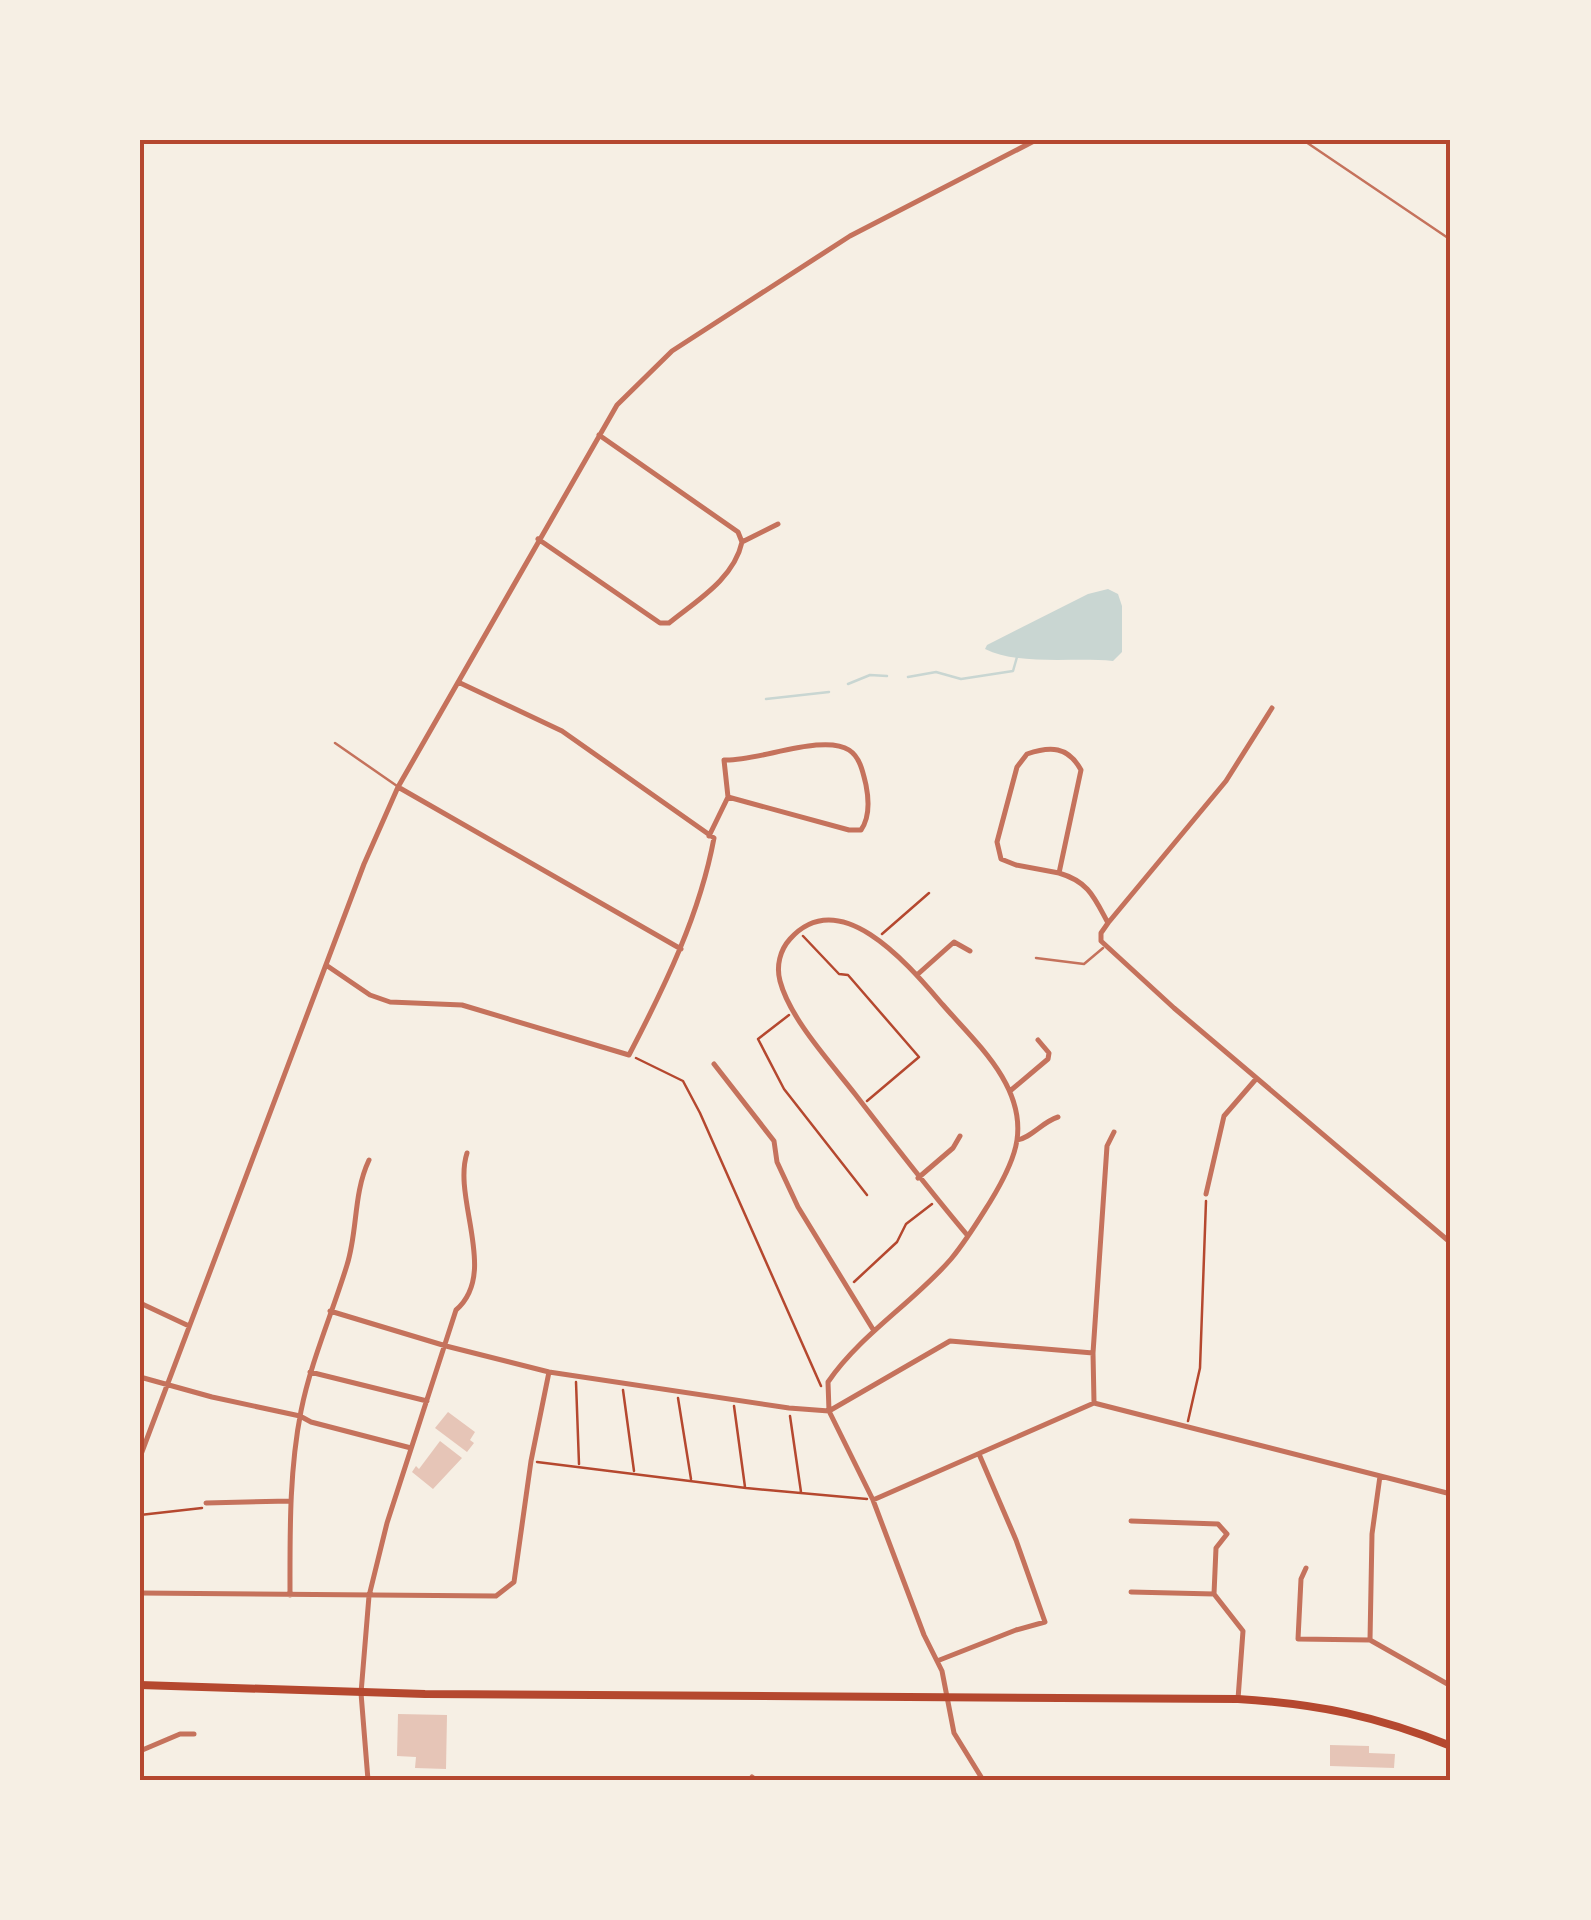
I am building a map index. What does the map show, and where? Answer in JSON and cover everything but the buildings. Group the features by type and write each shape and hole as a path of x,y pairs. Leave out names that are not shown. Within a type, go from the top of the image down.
{"main road":[{"path":"140,1686 361,1693 1238,1699 1347,1711 1451,1746"}],"street":[{"path":"140,1458 364,864 398,787 617,405 686,342 850,236 1036,140"},
{"path":"538,539 660,622 669,623 721,580 740,553 742,542 738,532 599,435"},
{"path":"742,542 778,524"},
{"path":"458,682 562,731 712,837"},
{"path":"1272,708 1226,781 1108,923 1101,934 1104,947 1451,1243"},
{"path":"326,965 370,994 390,1002 462,1006 630,1055 681,949 712,837 728,797 724,760 743,761 804,746 838,746 851,751 861,764 868,820 861,830 849,830 728,797"},
{"path":"1060,873 1081,770 1070,754 1054,747 1026,754 1017,768 996,842 1001,859 1077,878 1091,892 1108,923"},
{"path":"398,787 681,949"},
{"path":"968,1236 918,1178 794,1011 780,982 778,966 786,942 808,924 830,922 859,928 878,938 917,975 993,1063 1010,1091 1017,1140 1002,1183 968,1236 950,1260 828,1382 829,1411 873,1500 924,1635 938,1661 954,1733 983,1780"},
{"path":"917,975 954,942 970,951"},
{"path":"1010,1091 1048,1059 1049,1053 1038,1040"},
{"path":"714,1064 774,1142 777,1162 798,1206 874,1332"},
{"path":"1206,1194 1224,1116 1256,1079"},
{"path":"1017,1140 1058,1117"},
{"path":"1094,1403 1107,1146 1114,1132"},
{"path":"918,1178 953,1148 960,1136"},
{"path":"368,1780 361,1693 369,1596 456,1310 464,1303 474,1280 471,1226 461,1172 467,1152"},
{"path":"290,1595 290,1502 300,1416 310,1372 348,1261 359,1180 370,1160"},
{"path":"140,1303 189,1326"},
{"path":"330,1311 549,1372 829,1411 950,1341 1094,1354"},
{"path":"310,1372 427,1401"},
{"path":"140,1593 496,1596 514,1582 549,1372"},
{"path":"140,1377 411,1448"},
{"path":"873,1500 1094,1403 1451,1494"},
{"path":"938,1661 1045,1622 980,1454"},
{"path":"1370,1640 1372,1534 1380,1476"},
{"path":"206,1503 290,1502"},
{"path":"1132,1521 1218,1524 1227,1534 1216,1548 1214,1594 1243,1630 1238,1699"},
{"path":"1306,1568 1301,1579 1298,1640 1370,1640 1451,1686"},
{"path":"1131,1592 1214,1594"},
{"path":"140,1751 180,1734 194,1734"}],"lane":[{"path":"1303,140 1451,240"},
{"path":"334,743 398,787"},
{"path":"1036,958 1084,964 1104,947"}],"path":[{"path":"878,938 929,893"},
{"path":"798,930 840,974 848,975 919,1057 862,1105"},
{"path":"794,1011 758,1039 784,1089 867,1195"},
{"path":"630,1055 682,1082 700,1113 823,1390"},
{"path":"1187,1427 1200,1368 1206,1194"},
{"path":"847,1288 897,1242 906,1224 938,1200"},
{"path":"575,1376 580,1466"},
{"path":"622,1383 634,1472"},
{"path":"676,1391 692,1481"},
{"path":"733,1399 746,1488"},
{"path":"789,1408 802,1494"},
{"path":"531,1462 873,1500"},
{"path":"140,1515 200,1510 206,1503"}],"shaded area":[{"path":"1108,589 1118,594 1122,606 1122,652 1113,661 1030,659 985,649 1088,594"}],"waterway":[{"path":"908,677 936,672 961,679 1013,671 1017,657"},
{"path":"848,684 870,675 887,676"},
{"path":"766,699 829,692"}]}
